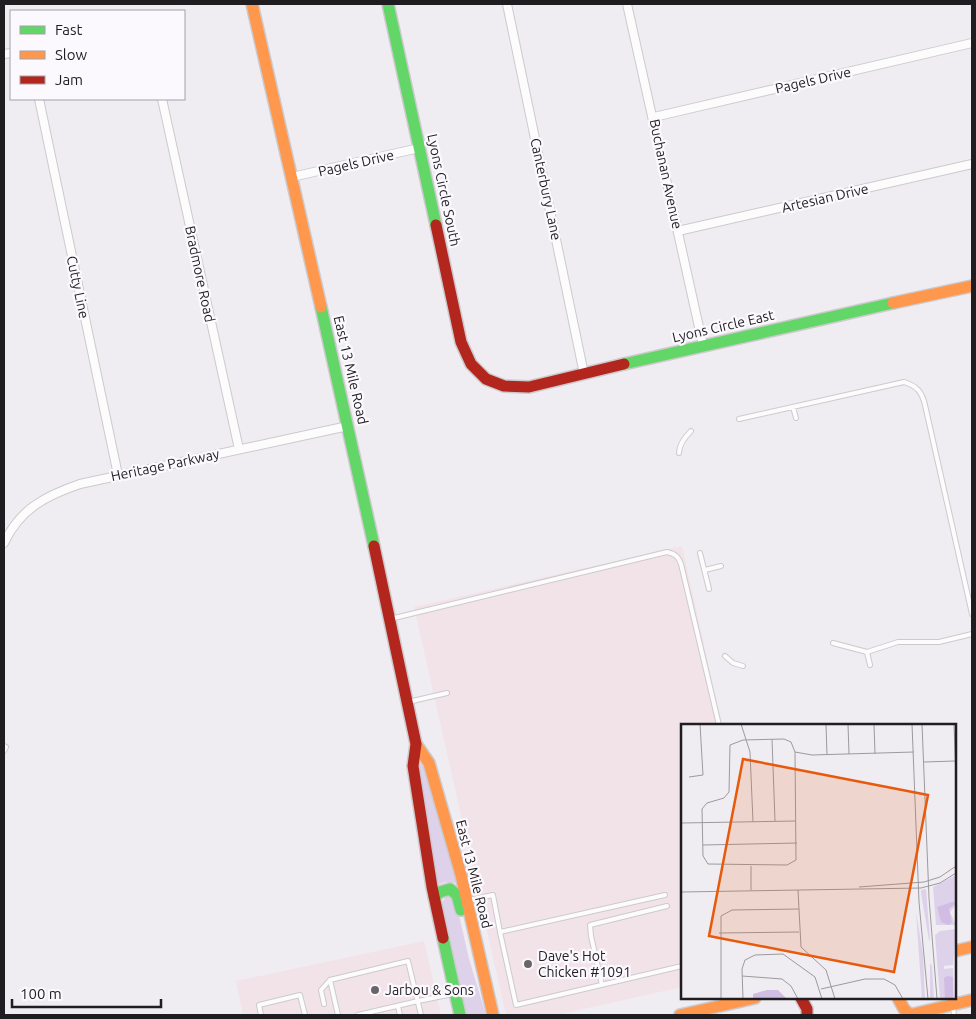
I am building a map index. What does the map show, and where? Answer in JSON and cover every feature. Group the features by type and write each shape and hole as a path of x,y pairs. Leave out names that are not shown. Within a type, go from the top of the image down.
{"main road":[{"name":"East 13 Mile Road","path":"252,4 348,426 408,702 416,744 413,766 434,897 460,1015"},
{"name":"Lyons Circle South","path":"388,4 461,342 471,364 482,377"},
{"name":"Lyons Circle East","path":"482,377 493,384 515,388 529,387 703,345 972,286"},
{"name":"East 13 Mile Road","path":"416,744 429,763 467,901 493,1015"},
{"path":"434,897 444,890 450,889 458,896 470,947 478,951"},
{"path":"956,951 972,947"},
{"path":"680,1015 752,999"},
{"path":"802,999 807,1009 807,1015"},
{"path":"899,999 910,1015 953,1010 972,1000"}],"street":[{"name":"Canterbury Lane","path":"507,4 584,374"},
{"name":"Buchanan Avenue","path":"627,4 654,118 703,345"},
{"name":"Pagels Drive","path":"654,118 972,42"},
{"name":"Cutty Line","path":"38,100 118,475"},
{"name":"Bradmore Road","path":"162,100 239,448"},
{"name":"Pagels Drive","path":"292,178 420,148"},
{"name":"Artesian Drive","path":"678,231 972,164"},
{"name":"Heritage Parkway","path":"4,543 20,518 37,503 56,492 118,475 348,426"}],"lane":[{"path":"739,419 904,382 912,384 919,389 925,406 972,614"},
{"path":"793,407 796,418"},
{"path":"679,452 684,437 691,431"},
{"path":"390,619 668,552 678,556 681,564 719,724"},
{"path":"700,553 709,589"},
{"path":"705,570 721,566"},
{"path":"833,643 867,652 898,642 939,642 972,634"},
{"path":"867,652 870,665"},
{"path":"724,656 733,663 743,666"},
{"path":"408,702 447,693"},
{"path":"4,746 6,747 4,751"},
{"path":"467,901 493,895 516,1005 681,966"},
{"path":"500,932 665,895"},
{"path":"602,985 590,925 668,906"},
{"path":"324,1004 321,990 330,980 408,961 421,1015"},
{"path":"330,980 338,1015"},
{"path":"358,1015 381,1013 398,1006 455,994"},
{"path":"261,1015 259,1005 300,995 305,1015"},
{"path":"398,1006 400,1015"}],"shaded area":[{"path":"682,546 722,724 681,724 681,987 557,1015 506,1015 414,607"},
{"path":"421,764 424,766 456,883 437,883 419,767"},
{"path":"447,896 453,897 456,902 469,959 486,1015 466,1015 441,903"},
{"path":"424,941 441,1015 243,1015 236,981"}],"traffic: fast":[{"path":"388,4 436,225"},
{"path":"624,364 893,303"},
{"path":"321,307 374,546"},
{"path":"434,897 440,892 450,889 457,895 461,910"},
{"path":"443,938 460,1015"}],"traffic: slow":[{"path":"252,4 321,307"},
{"path":"893,303 972,286"},
{"path":"416,744 429,763 461,875 493,1015"},
{"path":"956,951 972,947"},
{"path":"680,1015 751,999"},
{"path":"899,999 910,1015"},
{"path":"909,1015 972,1000"}],"traffic: jam":[{"path":"436,225 461,342 471,364 486,379 504,386 529,387 624,364"},
{"path":"374,546 416,744 413,766 432,887 443,938"},
{"path":"802,999 807,1009 807,1015"}],"place":[{"name":"Dave's Hot Chicken #1091","path":"528,964"},
{"name":"Jarbou & Sons","path":"375,990"}]}
